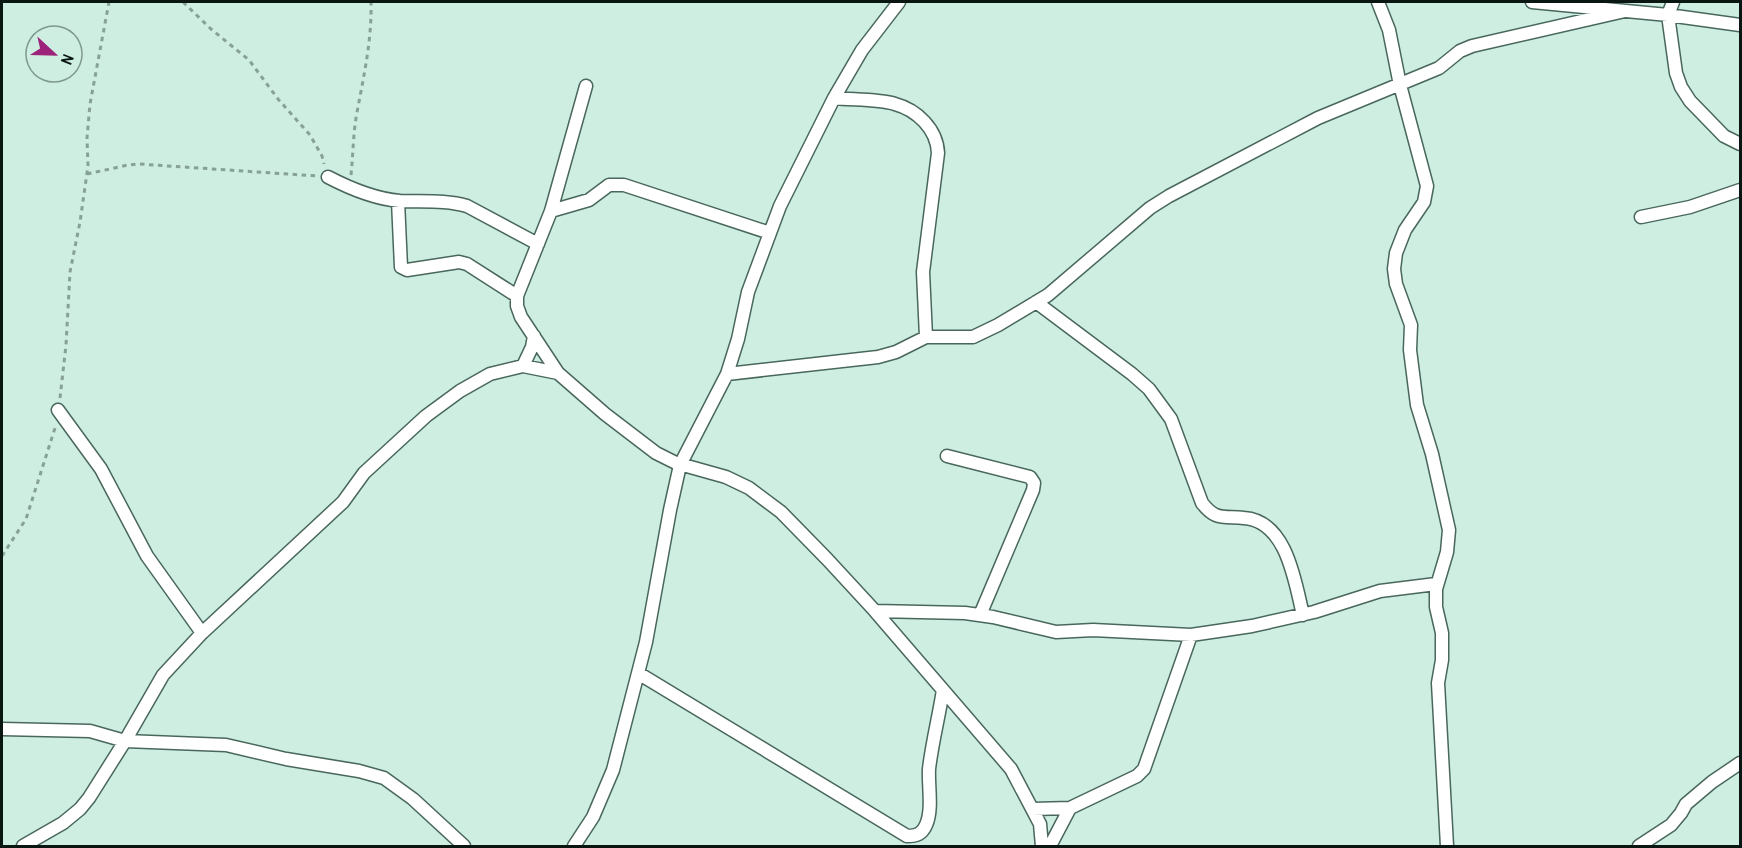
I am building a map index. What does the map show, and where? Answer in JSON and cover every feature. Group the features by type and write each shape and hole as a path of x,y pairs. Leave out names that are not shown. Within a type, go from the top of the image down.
{"street":[{"path":"574,846 593,817 613,770 646,642 680,465 727,374 738,339 748,292 780,206 834,98 862,51 899,2"},
{"path":"1378,2 1389,30 1400,85 1427,186 1424,202 1405,230 1396,253 1394,269 1396,284 1411,325 1410,350 1417,405 1432,454 1449,530 1447,552 1436,584 1436,607 1442,633 1442,660 1438,682 1447,846"},
{"path":"1532,2 1668,15 1740,25"},
{"path":"1673,2 1668,15 1676,74 1681,87 1690,101 1724,136 1740,144"},
{"path":"727,374 878,357 896,352 926,338 973,337 1048,295 1150,208 1318,118 1439,68 1460,51 1472,46 1625,11"},
{"path":"586,86 551,211 517,296 517,306 521,317 558,373 604,414 639,441 680,465 726,477 750,488 780,512 875,611 1011,769 1040,824 1042,846"},
{"path":"834,98 894,103 906,108 921,117 938,143 923,272 926,338"},
{"path":"328,177 350,188 398,201 456,203 467,206 538,244"},
{"path":"551,211 589,200 609,185 624,185 770,233"},
{"path":"1641,217 1690,207 1740,189"},
{"path":"398,201 402,267 407,270 459,262 467,264 517,296"},
{"path":"1036,302 1149,389 1171,419 1202,503 1209,512 1219,518 1255,520 1268,527 1280,542 1290,562 1303,615"},
{"path":"523,366 532,347 534,336"},
{"path":"23,846 63,823 80,809 125,741 163,675 202,633 344,502 364,473 426,416 474,382 490,374 523,366 558,373"},
{"path":"58,410 101,469 147,556 202,633"},
{"path":"947,456 1030,477 1034,483 980,615"},
{"path":"875,611 965,613 993,617 1056,632 1093,630 1191,635 1252,626 1303,615 1380,591 1436,584"},
{"path":"1033,809 1070,808 1137,776 1144,769 1191,635"},
{"path":"638,673 907,836 916,836 922,832 927,823 930,769 943,690"},
{"path":"2,729 90,731 125,741 226,745 286,759 359,771 384,778 413,800 464,846"},
{"path":"1639,846 1671,825 1686,804 1740,763"},
{"path":"1050,846 1070,808"}],"path":[{"path":"2,555 26,519 54,436 66,345 70,272 87,174 90,104 109,2"},
{"path":"87,174 140,164 328,177 322,156 310,135 278,99 249,60 183,2"},
{"path":"350,188 355,121 366,70 372,26 371,2"}]}
